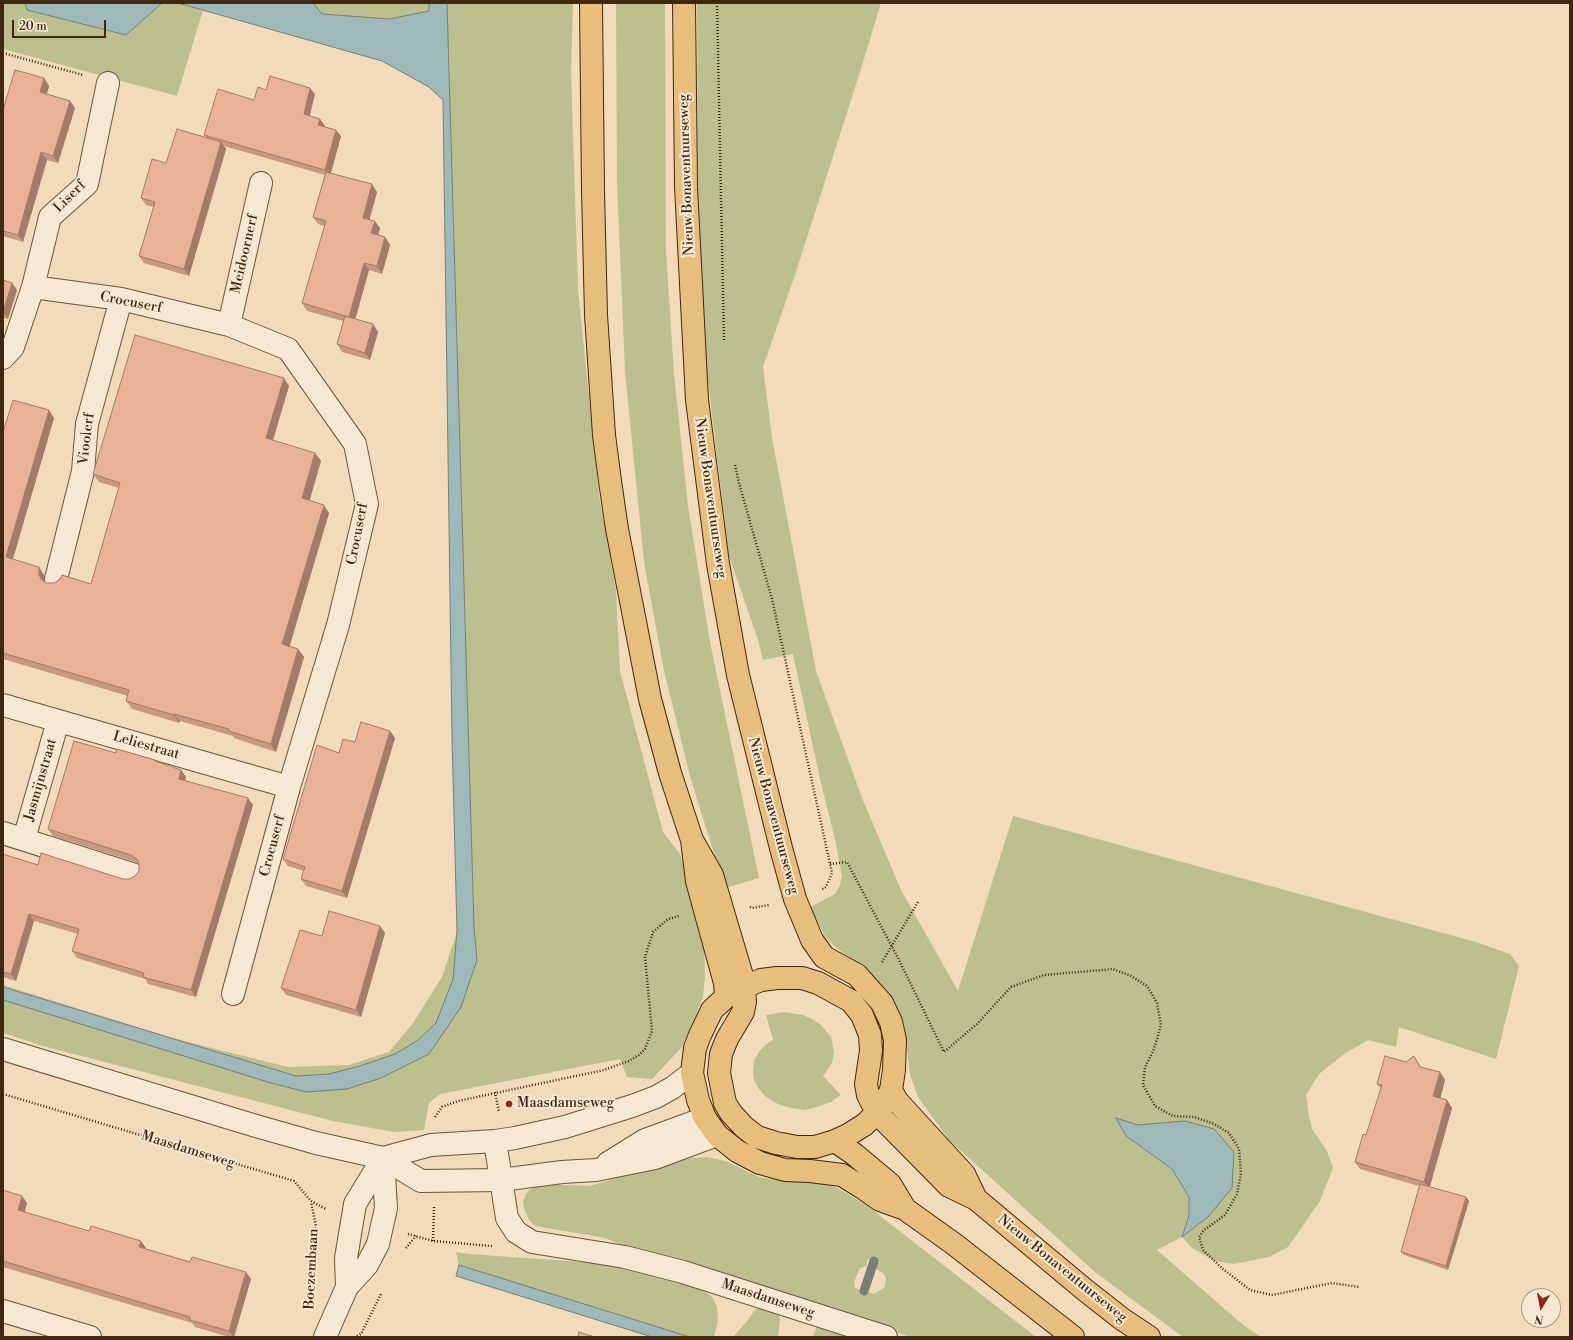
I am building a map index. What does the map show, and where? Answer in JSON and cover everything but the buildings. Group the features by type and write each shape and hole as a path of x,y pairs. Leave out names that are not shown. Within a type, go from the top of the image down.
{"main road":[{"path":"591,3 592,176 596,315 604,435 617,529 650,699 670,774 692,840 696,881 726,983 745,1002 743,1012 727,1039 721,1054 719,1073 726,1103 731,1114 757,1137 776,1143 797,1147 815,1147 835,1141 864,1125 884,1104 891,1090"},
{"name":"Nieuw Bonaventuurseweg","path":"684,3 686,187 696,392 718,564 738,675 756,751 795,899 812,940 824,957 857,975 882,1002 891,1022 895,1053 891,1090 897,1101 964,1174 976,1199"},
{"path":"876,1113 868,1094 866,1084 871,1051 870,1035 862,1016 851,1001 818,983 802,978 769,979 761,980 735,992 712,1010 695,1048 692,1073 698,1100 705,1118 717,1136 736,1150 760,1163 785,1170 810,1171 842,1176 880,1200 905,1210 954,1244 1073,1337"},
{"name":"Nieuw Bonaventuurseweg","path":"876,1113 949,1186 976,1199 1110,1310 1149,1337"},
{"path":"705,1118 731,1114"},
{"path":"835,1141 854,1154 890,1184 905,1210"}],"street":[{"name":"Liserf","path":"33,287 50,218 87,184 108,83"},
{"name":"Meidoornerf","path":"228,325 261,184"},
{"name":"Crocuserf","path":"33,287 121,300 228,325 288,349 354,444 367,504 338,625 289,787 233,994"},
{"path":"3,358 13,347 33,287"},
{"name":"Vioolerf","path":"56,579 84,471 86,424 121,300"},
{"name":"Leliestraat","path":"3,705 289,787"},
{"name":"Jasmijnstraat","path":"24,839 58,721"},
{"name":"Jasmijnstraat","path":"3,833 132,874"},
{"path":"3,1049 256,1126 316,1143 383,1158 421,1181 501,1180 562,1172 596,1170 655,1158 717,1136"},
{"path":"383,1158 431,1145 495,1141 564,1127 632,1106 656,1096 672,1088 692,1073"},
{"path":"596,1170 645,1140 705,1118"},
{"name":"Maasdamseweg","path":"495,1141 507,1218 516,1232 532,1242 625,1257 683,1272 886,1337"},
{"name":"Boezembaan","path":"347,1287 346,1258 355,1204 383,1158"},
{"name":"Boezembaan","path":"325,1337 347,1287 367,1265 378,1244 386,1208 383,1158"},
{"path":"3,1311 90,1337"}],"path":[{"path":"717,3 724,348"},
{"path":"3,53 108,83"},
{"path":"735,462 739,483 772,599 806,752"},
{"path":"830,864 847,862 892,946 944,1052 979,1021 1011,987 1044,975 1113,969 1131,976 1147,986 1158,1003 1161,1025 1154,1050 1144,1067 1143,1085 1155,1106 1173,1116 1194,1118 1214,1124 1229,1133 1239,1149 1241,1173 1237,1194 1225,1215 1204,1230 1199,1237 1202,1250 1250,1290 1272,1295 1332,1283 1359,1287"},
{"path":"867,986 918,902"},
{"path":"499,1112 495,1092 604,1070 629,1062 645,1049 652,1030 645,957 653,932 668,919"},
{"name":"Maasdamseweg","path":"3,1094 294,1181 310,1201 333,1213 352,1218"},
{"path":"433,1241 434,1182"},
{"name":"Boezembaan","path":"309,1302 316,1226 310,1201"},
{"path":"383,1227 433,1241 509,1248 532,1242"}],"green space":[{"path":"3,3 25,3 27,10 126,35 162,3 178,3 203,10 177,96 3,49"},
{"path":"313,3 573,3 571,72 578,289 599,496 616,591 620,671 663,832 680,854 704,933 705,976 703,997 682,1047 652,1079 627,1077 620,1059 440,1094 429,1103 424,1130 394,1132 333,1121 43,1046 3,1033 3,985 172,1038 288,1067 349,1065 389,1052 413,1023 442,977 459,926 449,106 429,11 389,19 357,18 322,14"},
{"path":"616,3 665,3 666,251 674,374 688,506 710,642 759,878 725,888 691,780 663,666 644,562 625,371 617,182"},
{"path":"697,3 881,3 795,275 763,367 772,438 816,671 862,798 901,890 958,991 1013,816 1476,942 1510,954 1519,966 1496,1059 1399,1027 1396,1047 1368,1040 1344,1054 1319,1074 1306,1095 1309,1116 1312,1129 1327,1151 1333,1168 1320,1201 1288,1247 1269,1257 1234,1264 1215,1261 1192,1248 1182,1237 1157,1250 1242,1324 1261,1337 1183,1337 1095,1272 950,1141 918,1097 910,1075 902,1017 890,993 863,967 835,947 825,936 810,907 835,894 840,885 842,876 793,654 763,660 758,640 729,556 706,365 698,196","holes":["1117,1118 1138,1125 1161,1124 1208,1217 1182,1236 1189,1215 1189,1197 1172,1169 1126,1136"]},
{"path":"783,1012 803,1015 812,1019 821,1025 831,1037 834,1052 833,1059 831,1065 823,1076 841,1095 831,1102 805,1110 791,1108 778,1104 766,1097 754,1080 754,1060 765,1045 773,1040 766,1015"},
{"path":"706,1157 726,1161 759,1177 784,1181 830,1184 866,1205 1036,1337 911,1337 639,1252 605,1238 535,1226 529,1220 525,1211 523,1202 526,1194 533,1187 544,1184 589,1186 665,1160","holes":["868,1259 878,1262 876,1269 883,1273 886,1278 885,1287 874,1294 855,1288 854,1282 860,1268 866,1266"]},
{"path":"456,1252 611,1264 694,1286 710,1295 717,1307 718,1321 714,1337 690,1337 459,1265"},
{"path":"758,1308 775,1311 779,1315 780,1320 778,1337 733,1337 754,1311"},
{"path":"817,1325 853,1337 813,1337"}],"water":[{"path":"25,3 162,3 126,35 27,10"},
{"path":"178,3 313,3 322,14 389,19 429,11 429,3 447,3 474,927 477,960 461,1007 429,1054 381,1078 347,1089 306,1092 271,1083 3,1000 3,987 296,1076 329,1074 360,1066 395,1054 418,1040 436,1023 453,979 457,931 452,738 443,100 429,87 382,61"},
{"path":"1116,1118 1138,1125 1185,1121 1214,1129 1234,1152 1232,1188 1208,1217 1182,1237 1189,1215 1189,1197 1172,1169 1126,1136"},
{"path":"459,1265 690,1337 652,1337 456,1276"}],"waterway":[{"path":"864,1291 874,1261"}],"place":[{"name":"Maasdamseweg","path":"509,1104"}]}
